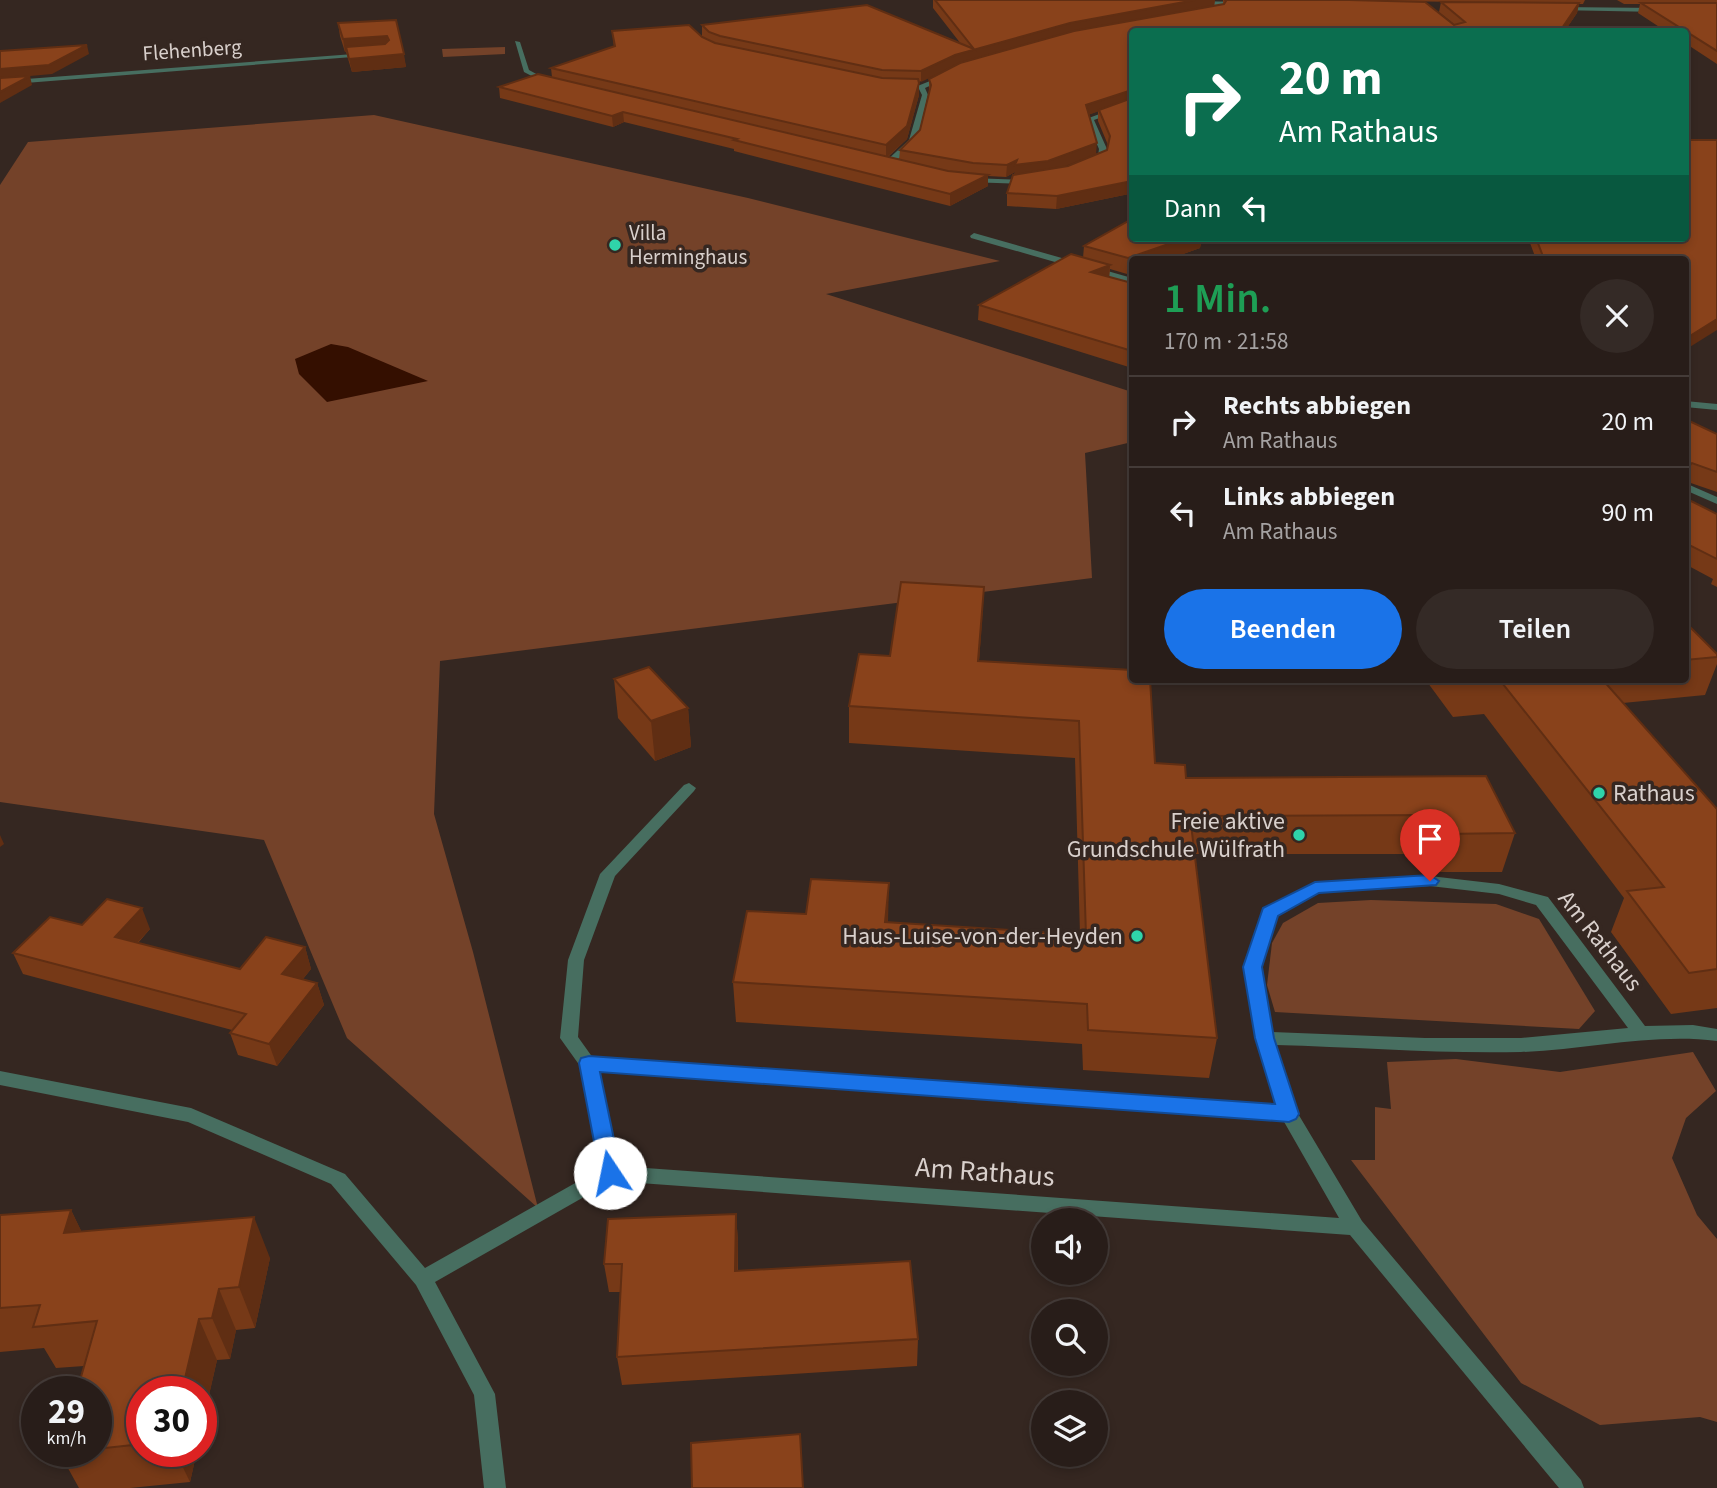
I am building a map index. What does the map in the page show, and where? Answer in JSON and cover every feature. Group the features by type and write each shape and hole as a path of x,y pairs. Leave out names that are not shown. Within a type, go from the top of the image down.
{"street":[{"path":"1186,3 1250,5"},
{"path":"1209,12 1222,10 1228,4"},
{"path":"1547,9 1662,10"},
{"path":"517,42 526,71 545,82 559,85"},
{"name":"Flehenberg","path":"0,83 374,53"},
{"path":"893,87 920,87 950,74"},
{"path":"888,164 914,141 925,95 920,87"},
{"path":"1083,169 1102,158 1103,149 1090,119 1129,105"},
{"path":"874,160 900,166"},
{"path":"961,179 987,182 1044,180"},
{"path":"974,236 1129,280"},
{"path":"1689,404 1717,407"},
{"path":"1689,488 1717,501"},
{"path":"424,1279 610,1173 589,1063 569,1038 576,960 608,874 689,788"},
{"name":"Am Rathaus","path":"1573,1488 1355,1227 1289,1114 1265,1038 1252,967 1270,913 1315,888 1430,881 1499,889 1542,901 1641,1033"},
{"path":"1265,1038 1522,1045 1641,1033 1701,1032 1717,1035"},
{"path":"589,1063 1289,1114"},
{"path":"0,1078 191,1115 338,1179 424,1279 484,1394 495,1488"},
{"name":"Am Rathaus","path":"610,1173 1355,1227"}],"shaded area":[{"path":"505,47 505,54 443,57 442,49"},
{"path":"374,115 748,198 1000,261 826,294 1129,391 1129,443 1085,453 1092,578 440,661 434,814 473,952 538,1208 347,1038 264,840 0,802 0,185 28,142"},
{"path":"331,344 348,347 428,381 327,402 299,374 295,359"},
{"path":"1371,900 1496,904 1539,919 1595,1011 1579,1029 1275,1012 1267,985 1272,943 1283,923 1318,903"},
{"path":"1693,1052 1716,1091 1686,1118 1672,1158 1697,1215 1717,1239 1717,1422 1700,1417 1600,1425 1521,1383 1351,1160 1375,1160 1375,1107 1391,1109 1387,1062 1456,1059 1560,1072"}],"building":[{"path":"935,0 1195,0 1070,23 955,55 921,71 882,70 720,36 709,32 702,25 867,5 974,49"},
{"path":"1226,1 1425,2 1454,25 1465,22 1441,2 1579,3 1562,28 1129,28 1129,91 1086,105 1097,143 1048,161 1015,165 1017,160 1007,165 973,163 900,150 920,130 931,85 929,79 960,63 1074,31 1224,4"},
{"path":"1641,3 1717,3 1717,51 1689,33 1689,28 1681,28"},
{"path":"396,20 404,54 349,59 346,47 385,44 389,40 387,36 343,39 338,23"},
{"path":"689,25 702,37 715,43 882,78 918,79 907,126 886,145 551,68 615,46 612,31"},
{"path":"87,45 49,65 0,69 0,51"},
{"path":"538,74 948,171 988,175 950,194 734,140 737,139 623,112 612,116 499,87"},
{"path":"30,76 0,92 0,78"},
{"path":"1129,99 1129,182 1057,196 1007,193 1013,175 1068,166 1107,150 1110,136 1099,110"},
{"path":"1689,140 1717,140 1717,319 1689,336 1689,256 1543,256 1538,242 1689,242"},
{"path":"1129,221 1129,242 1174,242 1128,258 1084,246"},
{"path":"1071,254 1110,265 1091,272 1129,282 1129,350 979,305"},
{"path":"1689,421 1717,434 1717,472 1692,463 1689,465"},
{"path":"1689,500 1717,514 1717,559 1689,545"},
{"path":"901,582 984,587 978,661 1129,670 1129,683 1150,683 1155,763 1185,765 1186,778 1486,776 1515,833 1442,834 1434,815 1190,816 1217,1038 1088,1030 1087,1004 733,982 747,911 806,914 811,879 889,883 885,922 1086,935 1079,721 849,706 859,654 890,656"},
{"path":"1689,626 1717,654 1717,657 1689,660"},
{"path":"649,667 688,708 651,721 614,679"},
{"path":"1502,683 1606,683 1717,809 1717,969 1689,973 1627,891 1664,887"},
{"path":"107,899 142,908 115,937 240,969 266,937 305,947 282,974 317,983 269,1044 230,1033 246,1014 13,953 50,917 82,925"},
{"path":"71,1210 64,1233 254,1217 239,1287 219,1289 212,1318 199,1319 186,1376 126,1376 126,1446 112,1447 112,1376 81,1376 97,1321 33,1327 40,1305 0,1308 0,1215"},
{"path":"736,1214 735,1271 910,1261 918,1339 617,1357 622,1264 604,1264 608,1219"},
{"path":"800,1434 803,1488 692,1488 691,1443"}],"place":[{"name":"Villa Herminghaus","path":"615,245"},
{"name":"Rathaus","path":"1599,793"},
{"name":"Freie aktive Grundschule Wülfrath","path":"1299,835"},
{"name":"Haus-Luise-von-der-Heyden","path":"1137,936"}],"route":[{"path":"610,1173 589,1063 1289,1114 1265,1038 1252,967 1270,913 1315,888 1430,881"}]}
